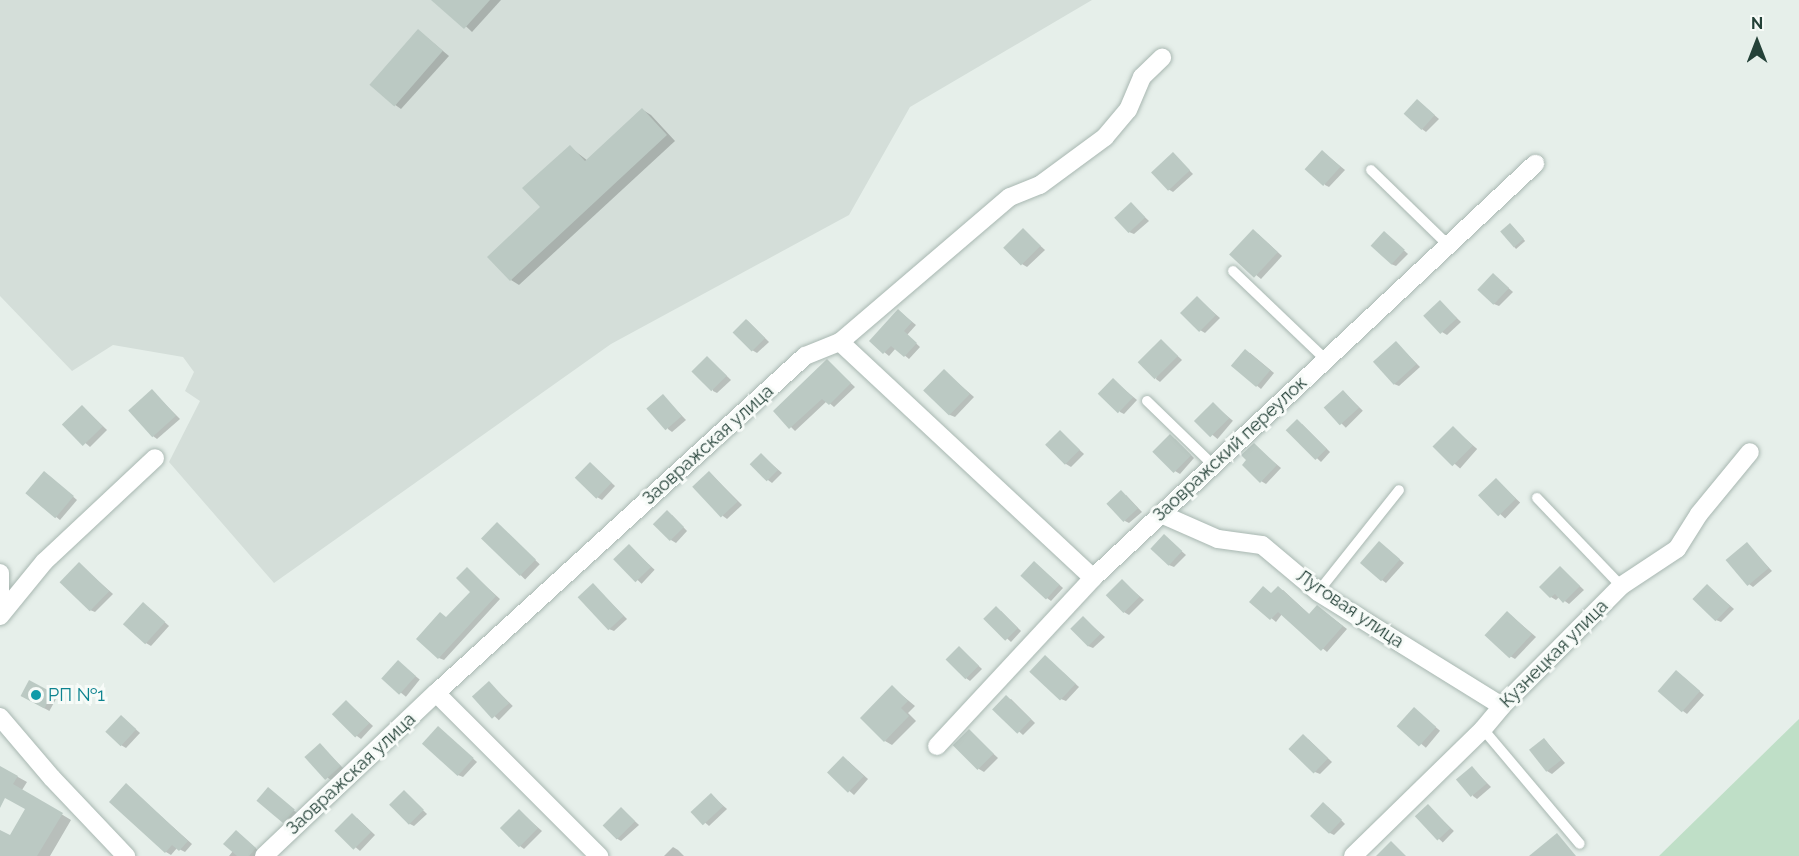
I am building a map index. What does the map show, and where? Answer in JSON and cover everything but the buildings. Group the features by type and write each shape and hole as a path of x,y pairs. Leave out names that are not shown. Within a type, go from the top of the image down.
{"street":[{"name":"Заовражская улица","path":"264,856 436,693 805,356 840,342 1010,197 1040,185 1105,137 1128,110 1142,77 1162,58"},
{"name":"Заовражский переулок","path":"937,746 1093,578 1535,164"},
{"path":"840,342 1093,578"},
{"name":"Кузнецкая улица","path":"1353,856 1483,729 1502,706 1621,586 1677,549 1699,514 1750,452"},
{"path":"0,616 44,562 155,458"},
{"name":"Луговая улица","path":"1161,514 1218,539 1262,546 1318,592 1502,706"},
{"path":"0,573 0,601"},
{"path":"436,693 599,856"},
{"path":"0,717 52,778 126,856"}],"lane":[{"path":"1371,170 1448,245"},
{"path":"1233,271 1326,360"},
{"path":"1147,401 1213,465"},
{"path":"1318,592 1400,490"},
{"path":"1538,498 1621,586"},
{"path":"1483,729 1580,844"}],"shaded area":[{"path":"0,0 1092,0 910,107 849,215 611,344 274,583 169,462 200,401 185,391 194,372 183,357 113,345 72,371 0,296"}],"green space":[{"path":"1799,719 1799,856 1659,856"}],"place":[{"name":"РП №1","path":"36,695"}]}
